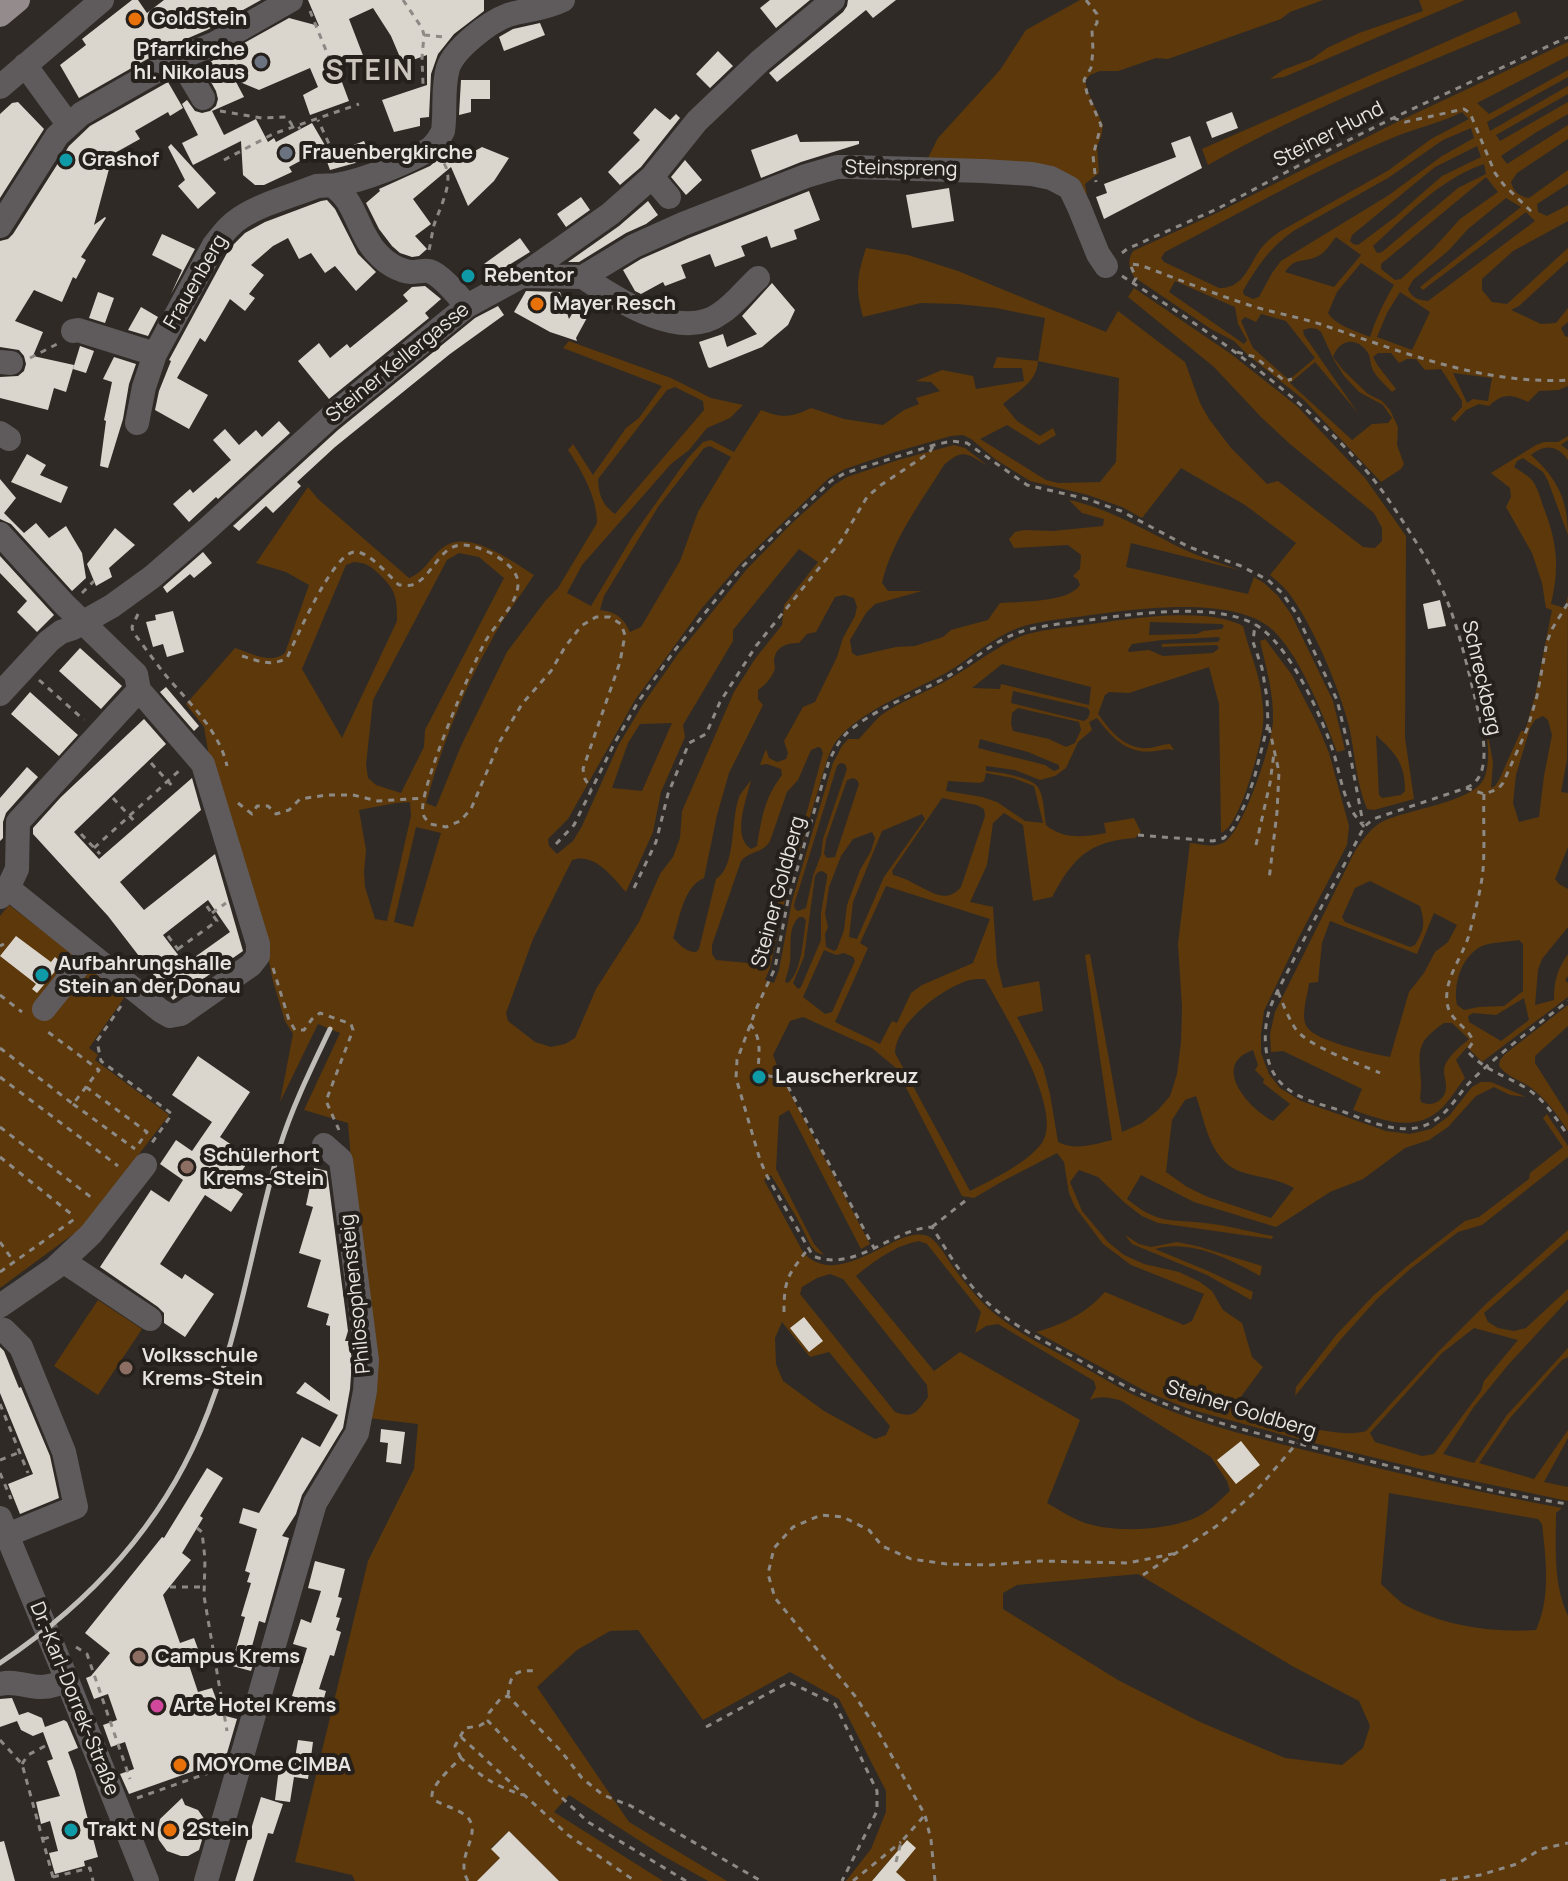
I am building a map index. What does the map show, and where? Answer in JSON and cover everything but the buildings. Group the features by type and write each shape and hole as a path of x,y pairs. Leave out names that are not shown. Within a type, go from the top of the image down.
{"main road":[{"path":"0,15 18,0"}],"street":[{"path":"0,87 102,0"},
{"path":"0,226 69,124 179,58 214,44 291,0"},
{"path":"431,147 443,131 446,78 455,55 493,22 563,0"},
{"name":"Steiner Kellergasse","path":"0,694 49,641 112,606 152,577 328,419 467,306 522,276 610,214 652,177 697,121 760,61 833,0"},
{"path":"179,58 203,98"},
{"path":"25,65 69,124"},
{"name":"Frauenberg","path":"137,423 155,354 225,230 251,212 317,186 333,186 375,175 431,147"},
{"name":"Steinspreng","path":"583,277 634,246 683,224 837,167 983,171 1051,178 1070,188 1106,266"},
{"path":"354,213 364,189 375,175"},
{"path":"652,177 669,197"},
{"path":"333,186 342,192 368,244 381,257 405,271 427,270 436,275 467,306"},
{"path":"522,276 583,277 615,299 678,324 700,324 721,314 758,278"},
{"name":"Frauenberg","path":"73,331 155,354"},
{"path":"0,534 64,604 136,674 139,690 203,764 258,944 258,956 251,965 181,1014 170,1016 4,893 17,869 18,822 139,690"},
{"path":"35,1015 89,953"},
{"name":"Philosophensteig","path":"206,1881 315,1503 357,1433 363,1405 367,1360 332,1152"},
{"path":"0,1306 55,1268 91,1234 134,1157"},
{"path":"63,1261 150,1319"},
{"path":"0,1329 21,1347 64,1452 76,1507 4,1526"},
{"name":"Dr.-Karl-Dorrek-Straße","path":"4,1526 144,1880"},
{"path":"0,1684 15,1682 38,1687 53,1686 67,1680"}],"path":[{"path":"305,0 338,80"},
{"path":"403,0 424,35"},
{"path":"1086,0 1097,14 1097,23 1092,30 1091,68 1084,80 1101,125 1093,156 1096,182"},
{"name":"Steiner Hund","path":"1106,266 1127,249 1217,209 1393,118 1568,37"},
{"path":"203,98 203,108 262,118 287,117 292,125 299,128"},
{"path":"224,160 273,134 299,128 359,104"},
{"path":"1393,118 1405,122 1464,109 1470,113 1495,173 1535,215"},
{"path":"314,156 331,148 318,120"},
{"path":"427,270 434,227 444,202 448,175 447,168 431,147"},
{"path":"1133,283 1136,278 1130,264 1245,304 1318,323 1443,365 1530,380 1568,380"},
{"name":"Schreckberg","path":"1106,266 1234,351 1301,404 1369,474 1390,501 1426,559 1446,598 1457,630 1481,721 1483,761 1476,781 1466,788"},
{"path":"6,362 26,360 49,350 73,331"},
{"path":"1234,351 1255,357 1285,381 1292,379"},
{"path":"556,844 574,825 638,702 675,650 743,566 831,481 845,473 952,441 967,443 1027,485 1087,499 1121,511 1189,547 1241,566 1268,580 1282,593 1296,613 1337,700 1364,827"},
{"path":"634,888 656,842 668,794 689,743 706,734 720,702 756,646 841,541 867,497 929,453 934,445"},
{"path":"242,656 269,664 287,658 315,598 343,558 355,552 366,554 399,585 411,585 423,577 448,549 462,545 479,549 502,559 513,568 519,581 516,595 485,641 460,695 424,798 423,814 430,824 446,827 460,821 471,809 500,741 522,704 551,671 581,626 596,617 610,617 621,624 625,635 620,662 583,769 591,789"},
{"path":"77,598 94,581"},
{"path":"1568,603 1547,642 1528,727 1503,783 1498,789 1484,794 1466,788 1373,819 1364,827 1302,942 1269,1012 1266,1053 1273,1072 1283,1086 1303,1098 1387,1127 1410,1129 1430,1124 1446,1112 1471,1080 1568,1001"},
{"name":"Steiner Goldberg","path":"808,1249 760,1160 736,1078 737,1060 775,968 788,900 829,761 838,742 887,707 946,677 997,642 1021,631 1093,619 1166,612 1234,617 1255,624"},
{"path":"1269,880 1279,772 1268,724 1264,683 1253,642 1255,624 1280,647 1312,701 1333,752 1350,808 1364,827"},
{"path":"133,632 162,671"},
{"path":"33,674 99,734"},
{"path":"1138,835 1205,841 1224,838 1233,828 1245,804 1268,724"},
{"path":"1256,845 1274,749"},
{"path":"94,848 196,756"},
{"path":"151,763 175,789"},
{"path":"1484,794 1483,871 1469,936 1448,984 1446,1000 1450,1013 1472,1036 1473,1042 1467,1051 1485,1068 1526,1088 1541,1100 1568,1136"},
{"path":"234,799 252,814 257,806 268,806 276,814 289,810 300,799 327,795 353,795 378,801 424,798"},
{"path":"113,798 136,823"},
{"path":"81,834 100,854"},
{"path":"178,949 217,921 206,905"},
{"path":"168,936 185,959"},
{"path":"133,988 97,1041 101,1061 172,1114 144,1155 134,1157"},
{"path":"1278,992 1296,1029 1305,1038 1380,1073"},
{"path":"0,995 35,1015 99,1070 73,1104"},
{"path":"750,1024 756,1031 760,1045 758,1070 765,1075 784,1079 874,1248"},
{"path":"332,1152 341,1133 326,1101 353,1030"},
{"path":"0,1048 73,1104 134,1157"},
{"path":"0,1077 120,1168 134,1157 147,1132 86,1087"},
{"path":"0,1127 94,1200"},
{"path":"0,1157 76,1218"},
{"path":"784,1312 784,1286 808,1249 813,1256 837,1261 917,1228 932,1227 965,1201"},
{"path":"0,1272 85,1212"},
{"name":"Steiner Goldberg","path":"932,1227 948,1253 987,1302 1005,1317 1145,1396 1188,1412 1298,1443 1439,1478 1568,1504"},
{"path":"0,1242 14,1262"},
{"path":"0,1404 28,1473"},
{"path":"1143,1575 1218,1525 1246,1500 1298,1443"},
{"path":"0,1460 20,1452"},
{"path":"935,1881 925,1815 876,1728 855,1696 775,1598 768,1574 774,1548 793,1527 821,1515 843,1517 869,1530 882,1546 911,1559 947,1564 1039,1561 1128,1563 1177,1553"},
{"path":"197,1528 202,1532 204,1596 228,1734"},
{"path":"170,1587 204,1587"},
{"path":"87,1654 132,1783"},
{"path":"508,1696 510,1679 514,1674 535,1671"},
{"path":"706,1727 789,1682 835,1704 877,1791 877,1811 842,1881"},
{"path":"488,1721 489,1713 501,1698 508,1696"},
{"path":"508,1696 561,1751 582,1778 603,1795 631,1806 761,1881"},
{"path":"488,1721 465,1728 455,1746 461,1758 479,1774 498,1787 523,1795"},
{"path":"488,1721 588,1822 686,1881"},
{"path":"461,1737 568,1835 635,1881"},
{"path":"0,1740 22,1764 53,1879 90,1868 93,1881"},
{"path":"22,1764 28,1755 45,1746"},
{"path":"461,1758 444,1774 432,1798 464,1815 471,1823 473,1833 463,1861 468,1881"},
{"path":"137,1798 233,1764 236,1779"},
{"path":"853,1881 901,1842 925,1815"},
{"path":"43,1839 54,1836"},
{"path":"896,1862 901,1842"},
{"path":"1440,1881 1480,1875 1517,1864 1541,1849 1568,1843"}],"shaded area":[{"path":"1080,0 1323,0 1290,12 1281,19 1168,59 1156,58 1118,71 1100,71 1090,75 1085,81 1103,125 1097,146 1099,173 1085,184 1087,195 1075,185 927,160 938,138 1000,70 1026,30"},
{"path":"1419,0 1465,0 1284,77 1270,79 1359,33 1423,11"},
{"path":"1516,11 1521,23 1323,107 1208,165 1202,149"},
{"path":"1568,42 1568,56 1477,103 1489,114 1568,70 1568,77 1487,122 1490,131 1568,86 1568,94 1496,135 1500,141 1568,102 1568,114 1501,156 1507,164 1568,125 1568,139 1517,173 1511,182 1517,193 1529,198 1568,170 1568,184 1537,204 1538,212 1547,216 1568,205 1568,221 1513,251 1482,279 1482,290 1492,302 1507,304 1568,248 1568,261 1511,310 1541,324 1556,323 1568,308 1568,322 1561,328 1568,337 1568,386 1559,390 1539,391 1528,402 1507,396 1489,406 1479,404 1466,410 1455,422 1451,419 1462,407 1462,401 1441,369 1425,370 1416,359 1399,363 1391,353 1378,353 1373,357 1396,389 1392,392 1374,372 1364,348 1354,342 1344,343 1333,357 1368,394 1382,401 1398,427 1397,445 1404,464 1381,482 1304,400 1234,341 1134,277 1129,261 1133,251 1219,212 1397,122","holes":["1462,112 1469,119 1431,139 1389,170 1279,232 1264,245 1235,284 1219,288 1161,258 1165,252 1334,164","1471,128 1474,138 1281,261 1259,297 1253,299 1244,295 1243,291 1265,257 1295,230 1388,178 1443,140","1477,146 1481,157 1442,176 1358,245 1350,241 1352,235 1435,167","1484,164 1486,174 1458,188 1377,253 1373,246 1439,188","1486,177 1498,192 1460,219 1433,249 1401,279 1395,280 1381,269 1381,264","1506,198 1521,207 1420,287 1423,290 1526,212 1535,221 1428,301 1416,298 1410,292 1408,289 1413,280","1336,237 1361,255 1334,287 1285,272 1296,262 1319,256","1361,263 1394,285 1370,337 1341,325 1328,313 1337,292","1175,281 1235,307 1238,324 1247,340 1244,344 1169,292","1400,292 1430,312 1412,350 1377,337","1261,314 1286,321 1315,358 1289,380 1253,348 1241,321 1245,317 1256,322","1310,328 1321,332 1344,376 1359,392 1383,405 1392,418 1388,423 1372,424 1352,440 1290,383 1315,362 1358,413 1303,330","1453,373 1492,378 1488,401 1473,399 1467,403"]},
{"path":"866,248 908,255 958,271 1106,332 1118,311 1185,362 1209,419 1231,448 1267,484 1278,481 1363,547 1375,548 1382,541 1382,528 1374,513 1290,444 1214,367 1128,297 1134,288 1231,354 1297,406 1365,478 1406,536 1405,738 1414,799 1374,810 1367,809 1349,726 1332,675 1297,605 1270,575 1296,543 1245,505 1181,468 1142,518 1088,495 1030,481 963,435 895,452 845,469 829,478 740,564 702,608 635,700 568,819 548,839 549,846 557,854 573,841 618,746 678,654 747,569 790,525 847,477 954,445 965,448 988,466 966,455 956,456 944,465 900,537 882,583 888,591 922,591 875,604 866,613 850,640 852,653 857,656 915,646 943,637 951,630 988,620 1000,603 1043,600 1074,591 1080,585 1073,576 1080,569 1081,555 1068,545 1014,548 1009,539 1015,532 1024,530 1053,531 1103,526 1104,519 1082,513 1069,500 1114,515 1191,553 1239,570 1131,543 1126,567 1248,594 1254,577 1278,596 1291,614 1333,701 1345,750 1337,752 1309,684 1290,650 1268,626 1251,617 1206,608 1156,608 1053,620 1018,628 946,673 874,710 848,728 836,741 827,760 785,900 765,980 774,983 779,970 792,901 833,763 848,739 859,739 888,710 1027,634 1122,620 1188,615 1227,620 1243,626 1259,681 1263,708 1262,734 1246,791 1228,828 1221,833 1219,704 1209,667 1129,693 1109,692 1105,695 1098,714 1120,739 1141,748 1170,744 1174,750 1145,752 1129,748 1097,718 1089,722 1092,730 1078,742 1066,768 1055,776 1040,780 1015,770 986,766 986,771 1021,778 1037,786 1046,825 1060,833 1082,836 1106,833 1104,823 1134,818 1141,832 1135,838 1106,843 1084,854 1067,872 1052,897 1033,901 1023,825 1004,813 993,823 987,865 970,902 993,907 997,964 1003,988 1039,981 1043,1011 1017,1017 1043,1067 1058,1142 1078,1146 1112,1140 1085,955 1090,954 1122,1132 1142,1123 1170,1096 1177,1074 1182,1007 1178,944 1190,843 1217,845 1233,833 1249,803 1268,748 1273,711 1260,641 1265,639 1292,675 1318,726 1329,753 1349,826 1347,845 1264,1011 1261,1053 1269,1074 1280,1088 1301,1101 1386,1131 1410,1134 1431,1129 1449,1116 1472,1087 1481,1082 1491,1082 1526,1097 1510,1095 1494,1087 1476,1096 1448,1127 1429,1140 1405,1148 1363,1179 1330,1192 1276,1227 1194,1202 1141,1175 1127,1199 1155,1217 1221,1225 1273,1236 1272,1239 1158,1223 1125,1203 1098,1177 1079,1170 1070,1182 1082,1211 1108,1242 1124,1255 1144,1264 1179,1272 1200,1282 1212,1291 1223,1310 1242,1323 1252,1357 1263,1367 1237,1402 1241,1411 1340,1433 1366,1431 1487,1303 1568,1230 1568,1239 1484,1313 1488,1322 1498,1328 1514,1331 1526,1328 1568,1289 1568,1300 1473,1408 1443,1454 1474,1463 1507,1415 1568,1348 1568,1357 1510,1418 1479,1463 1534,1479 1568,1430 1568,1438 1544,1482 1568,1487 1568,1501 1441,1474 1189,1409 1147,1392 1036,1332 1074,1317 1105,1292 1184,1325 1192,1321 1204,1294 1131,1265 1103,1244 1075,1207 1069,1193 1064,1162 1057,1153 974,1198 962,1196 896,1068 872,1048 803,1017 790,1021 773,1055 782,1078 870,1244 861,1249 789,1110 779,1116 776,1169 814,1244 824,1255 811,1246 771,1175 764,1180 803,1252 818,1263 835,1265 853,1261 904,1238 919,1235 931,1238 976,1296 1011,1326 1127,1392 1167,1409 1234,1432 1472,1490 1562,1508 1556,1513 1556,1553 1560,1591 1568,1616 1568,1881 896,1881 896,1872 900,1867 891,1859 874,1878 877,1881 846,1881 871,1849 886,1812 886,1791 839,1699 790,1672 703,1720 638,1630 610,1631 577,1650 537,1687 629,1822 727,1881 708,1881 569,1795 554,1812 663,1881 559,1881 509,1831 491,1848 500,1858 483,1875 483,1881 355,1881 352,1875 295,1862 368,1561 414,1469 418,1424 368,1418 348,1123 304,1110 340,1033 318,1024 280,1102 293,1034 285,1021 273,981 264,938 210,762 204,727 186,704 235,648 267,658 285,653 309,585 286,572 256,563 308,487 409,578 447,545 468,542 480,545 534,575 495,634 461,701 426,803 436,807 461,746 507,652 558,588 597,523 592,494 568,450 573,444 593,475 626,428 639,418 662,386 563,348 569,341 671,378 711,398 743,405 730,418 707,428 582,565 567,593 591,606 634,534 688,458 703,442 711,440 734,452 761,410 786,416 811,408 844,419 883,425 919,404 916,398 940,391 931,382 916,381 942,370 973,376 976,389 1024,381 1022,368 993,368 997,357 1038,361 1045,318 996,308 921,303 863,317 858,290","holes":["1038,361 1119,378 1116,462 1100,482 1058,483 1046,480 980,439 1007,425 1039,445 1056,435 1053,428 1040,436 1017,421 1003,404 1030,380","675,387 703,401 704,410 615,514 604,503 598,479 667,390","710,446 731,457 698,512 680,561 641,627 630,632 618,616 600,610 604,596 658,507 704,448","799,549 818,562 784,605 782,625 734,692 682,811 680,838 673,857 660,874 639,922 596,989 575,1038 551,1047 535,1042 508,1021 506,1013 533,939 572,860 580,858 595,862 626,892 653,832 661,792 685,737 683,725 733,641 733,630","459,553 479,557 504,578 425,730 424,747 401,793 376,785 368,778 366,765 373,700 447,560","354,562 364,564 384,579 394,594 397,621 342,738 302,669 346,565","844,595 854,598 857,607 855,616 815,702 803,707 784,741 788,753 786,759 777,762 769,758 766,749 760,765 781,769 782,775 767,800 757,846 751,849 745,843 741,826 751,780 740,795 727,864 716,879 699,949 689,951 673,938 691,888 704,878 729,773 763,705 758,699 758,690 772,675 779,649 799,643 807,634 816,632 835,597","1150,622 1222,624 1222,629 1197,634 1149,635","1220,639 1218,642 1162,644 1162,647 1217,645 1219,648 1213,653 1163,656 1149,650 1129,652 1132,644","1002,664 1091,687 1089,705 1001,684 1000,689 972,688","1013,691 1088,708 1090,712 1084,721 1011,703","1018,708 1079,722 1081,730 1075,743 1066,747 1049,739 1013,731 1012,713","672,723 642,791 612,788 628,743 640,724","1376,735 1398,760 1405,791 1401,795 1382,798 1379,795","980,739 1028,752 1059,765 1059,769 1054,771 1045,765 978,748","821,748 823,753 766,951 748,963 716,960 712,945 741,861 770,841 787,792 798,780 811,750","845,764 847,769 823,839 806,908 798,911 794,905 837,766","986,773 1013,778 1034,786 1043,823 1025,821 997,802 982,797 946,791 948,781 980,783 984,781","853,778 859,784 835,857 827,858 824,854 826,840 847,780","942,798 984,809 985,816 961,887 944,896 893,875 892,871","410,802 411,816 387,921 375,919 365,887 366,850 359,810","922,814 925,819 884,877 857,939 849,937 853,902 882,831","416,827 441,833 413,927 394,922","872,832 875,838 871,851 847,905 844,930 834,951 826,947 828,927 825,914 829,887 841,856 853,839","822,871 827,878 821,913 821,940 801,987 798,989 793,983 804,957 815,876","886,886 990,919 973,963 922,985 911,993 897,1023 892,1021 880,1044 835,1022 868,948 860,943","803,917 806,920 801,954 793,978 788,983 785,982 795,921","824,950 853,957 855,961 832,1012 825,1014 803,997","973,979 985,979 1017,1036 1039,1085 1047,1128 1042,1143 1027,1158 970,1191 895,1053 903,1030 921,1010 944,992","1253,1050 1258,1065 1255,1070 1264,1079 1263,1083 1290,1104 1273,1121 1245,1097 1234,1076 1235,1066 1241,1057","1196,1096 1211,1142 1224,1161 1245,1173 1294,1188 1271,1218 1187,1187 1166,1172 1172,1120 1185,1100","919,1241 927,1244 981,1312 975,1333 986,1326 998,1324 1094,1381 1096,1388 1090,1400 1102,1397 1122,1401 1211,1457 1230,1491 1201,1515 1174,1525 1141,1529 1093,1525 1047,1503 1080,1420 960,1352 934,1371 856,1276 886,1254 910,1243","830,1274 843,1279 927,1385 928,1397 921,1407 914,1413 895,1412 800,1294 802,1287","782,1322 810,1357 829,1352 890,1426 886,1435 875,1439 824,1411 783,1381 776,1364 775,1338","1474,1328 1518,1340 1484,1381 1481,1391 1434,1454 1422,1456 1375,1442 1370,1433 1442,1353","1389,1493 1538,1519 1542,1524 1546,1591 1536,1630 1486,1629 1452,1623 1405,1605 1381,1584","1138,1574 1294,1667 1359,1701 1370,1726 1363,1748 1342,1765 1285,1758 1200,1722 1118,1680 1003,1609 1003,1593 1017,1585"]},
{"path":"1568,436 1568,440 1561,445 1568,450 1568,460 1560,451 1551,448 1531,455 1548,472 1559,490 1566,511 1568,535 1543,472 1523,458 1514,467 1535,484 1551,531 1556,554 1556,578 1551,604 1565,608 1568,596 1567,760 1561,792 1568,793 1568,847 1555,879 1568,889 1568,927 1542,959 1535,1005 1554,1000 1557,976 1568,954 1568,976 1565,980 1568,983 1568,997 1482,1062 1467,1047 1456,1060 1465,1078 1445,1105 1432,1116 1410,1123 1387,1121 1353,1110 1362,1089 1283,1051 1271,1052 1270,1034 1275,1012 1355,851 1369,832 1391,818 1455,799 1479,785 1488,763 1485,720 1493,762 1491,788 1499,780 1521,731 1525,731 1552,610 1546,608 1532,553 1506,507 1511,497 1510,488 1491,473 1536,445 1558,442","holes":["1543,716 1548,720 1552,735 1539,817 1519,822 1513,803 1516,775 1535,720","1370,881 1420,906 1423,926 1415,945 1410,947 1345,922 1342,917 1355,888","1434,913 1457,925 1448,942 1435,952 1409,992 1390,1057 1332,1042 1307,1027 1304,1011 1309,983 1318,982 1322,943 1330,921 1417,954","1519,940 1523,944 1523,991 1504,1006 1464,1010 1457,1005 1456,997 1463,965 1480,947","1524,998 1529,1020 1501,1041 1469,1022 1468,1016 1473,1013 1496,1015","1444,1023 1452,1023 1469,1039 1446,1063 1443,1097 1429,1104 1421,1102 1420,1097 1421,1048 1428,1036"]},
{"path":"9,905 126,995 89,1048 98,1055 95,1060 169,1115 133,1162 98,1216 0,1288 0,916"},
{"path":"1568,1005 1568,1026 1535,1056 1535,1063 1568,1115 1568,1131 1541,1097 1499,1066 1505,1054"},
{"path":"1547,1114 1568,1146 1568,1157 1482,1225 1458,1232 1409,1270 1377,1299 1295,1396 1296,1387 1337,1334 1373,1296 1465,1221 1479,1217 1529,1179 1530,1173 1563,1147 1543,1118"},
{"path":"1125,1235 1151,1247 1177,1242 1262,1266 1260,1276 1209,1252 1182,1247 1155,1249 1253,1292 1251,1300 1207,1275 1132,1244"},
{"path":"98,1300 142,1329 98,1395 54,1366"}],"railway":[{"path":"0,1663 91,1590 141,1533 183,1468 200,1432 225,1362 280,1146 330,1029"}],"place":[{"name":"GoldStein","path":"135,19"},
{"name":"Pfarrkirche hl. Nikolaus","path":"261,62"},
{"name":"Frauenbergkirche","path":"286,153"},
{"name":"Grashof","path":"66,160"},
{"name":"Rebentor","path":"468,276"},
{"name":"Mayer Resch","path":"537,304"},
{"name":"Aufbahrungshalle Stein an der Donau","path":"42,975"},
{"name":"Lauscherkreuz","path":"759,1077"},
{"name":"Schülerhort Krems-Stein","path":"187,1167"},
{"name":"Volksschule Krems-Stein","path":"126,1368"},
{"name":"Campus Krems","path":"139,1657"},
{"name":"Arte Hotel Krems","path":"157,1706"},
{"name":"MOYOme CIMBA","path":"180,1765"},
{"name":"Trakt N","path":"71,1830"},
{"name":"2Stein","path":"170,1830"}],"district":[{"name":"STEIN","path":"370,72"}]}
